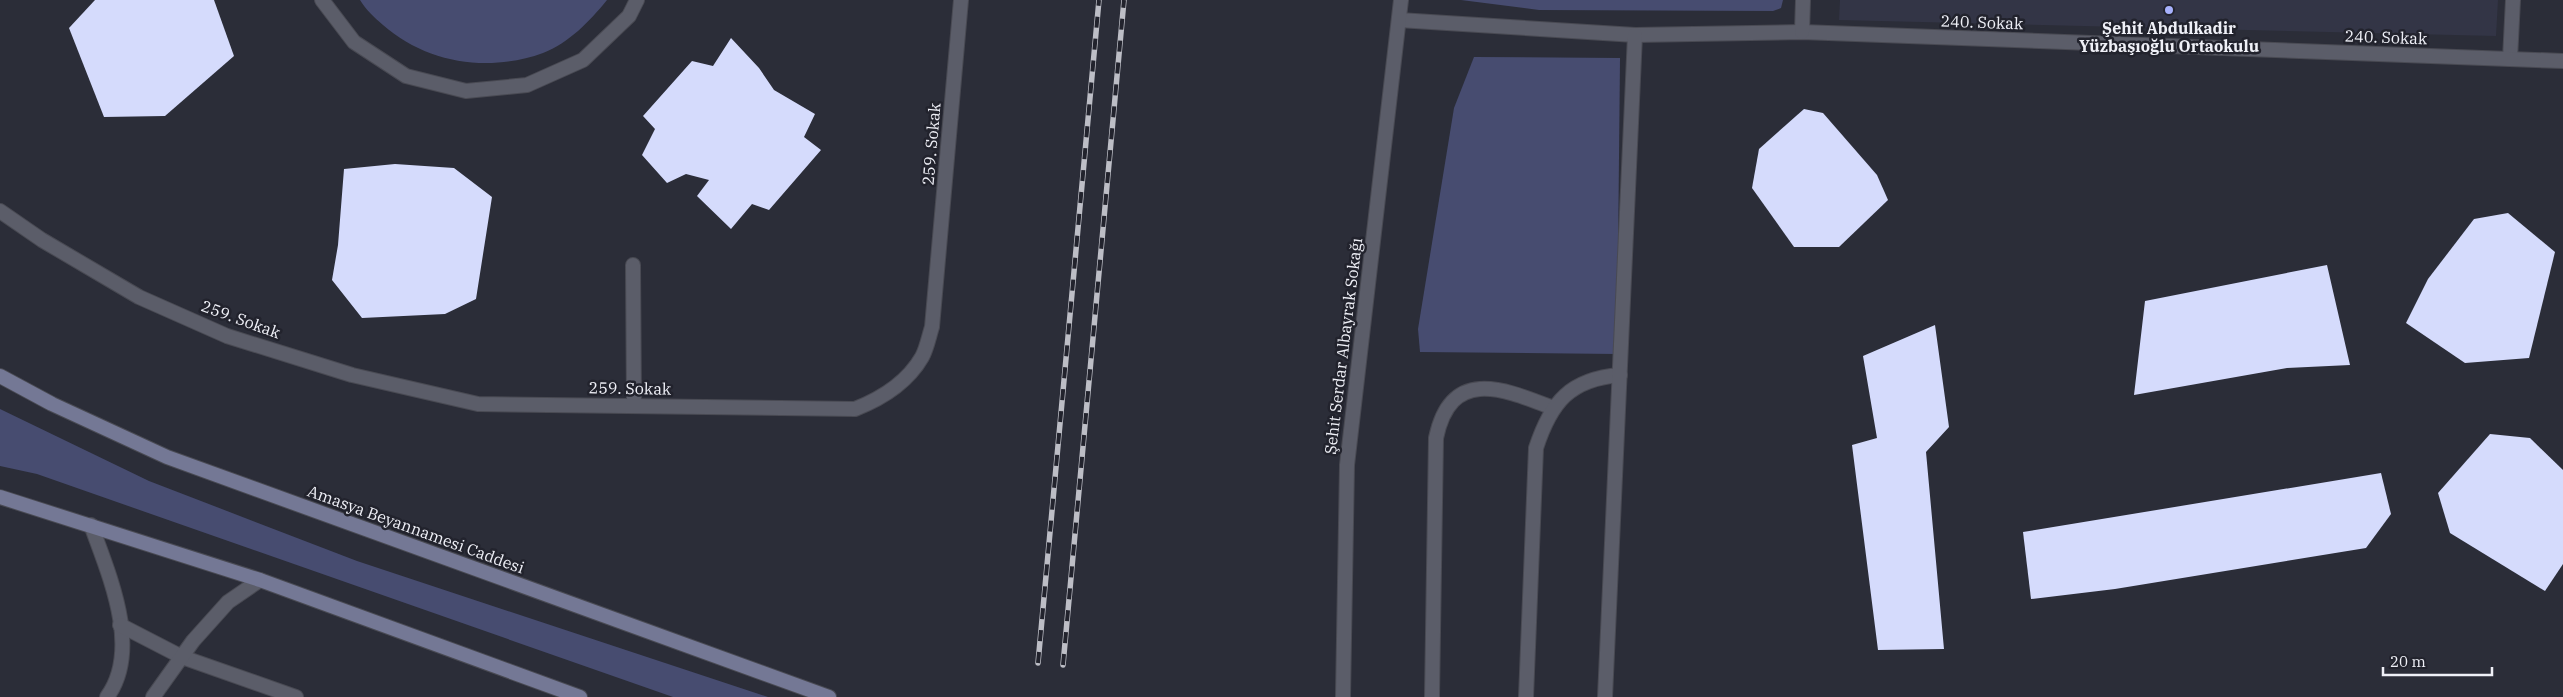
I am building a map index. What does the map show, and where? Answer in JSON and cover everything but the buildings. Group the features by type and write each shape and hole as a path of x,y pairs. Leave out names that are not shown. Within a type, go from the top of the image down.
{"main road":[{"name":"Amasya Beyannamesi Caddesi","path":"0,376 52,404 167,457 829,697"},
{"path":"0,496 260,580 580,697"}],"street":[{"path":"322,0 354,42 406,76 466,90 527,85 583,60 628,16 637,0"},
{"name":"259. Sokak","path":"0,212 42,240 139,297 227,336 352,375 478,404 855,409 882,398 903,381 922,356 932,327 961,0"},
{"name":"Şehit Serdar Albayrak Sokağı","path":"1343,697 1347,465 1401,0"},
{"path":"1802,32 1803,0"},
{"path":"2510,59 2514,0"},
{"name":"240. Sokak","path":"1399,20 1635,35 1802,32 2563,61"},
{"path":"1606,697 1635,35"},
{"path":"633,265 634,405"},
{"path":"1526,697 1536,448 1553,408 1562,396 1575,387 1606,376 1620,375"},
{"path":"1432,697 1436,438 1440,422 1455,399 1477,387 1509,391 1553,408"},
{"path":"91,524 112,585 120,625 123,660 118,679 107,697"},
{"path":"153,697 193,641 228,602 260,580"},
{"path":"120,625 182,657 296,697"}],"shaded area":[{"path":"360,0 607,0 578,31 553,49 522,59 480,63 458,61 418,48 400,38 383,25"},
{"path":"1461,0 1783,0 1781,8 1773,11 1539,10"},
{"name":"Şehit Abdulkadir Yüzbaşıoğlu Ortaokulu","path":"1840,0 2498,0 2496,36 1839,20"},
{"path":"1474,57 1620,58 1617,354 1420,352 1418,329 1454,108"},
{"path":"0,409 149,481 357,561 768,697 673,697 37,474 0,466"}],"railway":[{"path":"1038,663 1099,0"},
{"path":"1063,665 1124,0"}],"place":[{"name":"Şehit Abdulkadir Yüzbaşıoğlu Ortaokulu","path":"2169,10"}]}
